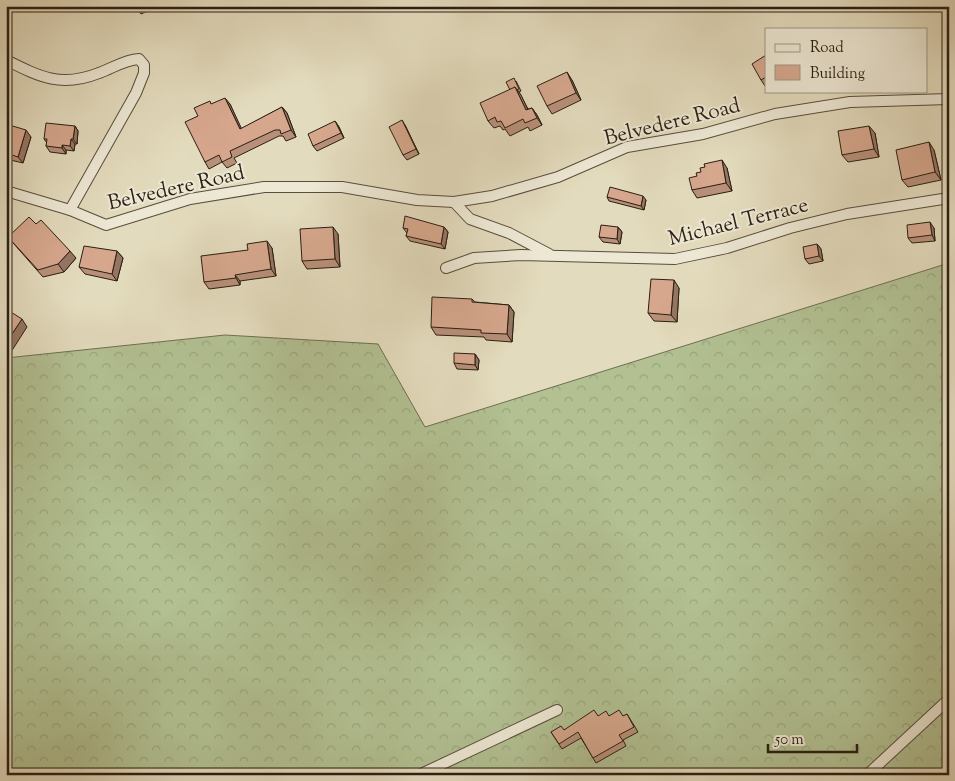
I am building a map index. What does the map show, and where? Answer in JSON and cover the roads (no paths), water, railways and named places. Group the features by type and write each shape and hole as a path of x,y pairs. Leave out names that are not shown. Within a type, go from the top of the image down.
{"street":[{"name":"Belvedere Road","path":"6,60 41,77 60,81 86,78 128,60 139,59 144,65 144,73 136,93 70,210 106,225 190,199 264,187 342,187 417,200 454,202 492,196 558,177 627,148 703,134 775,114 850,102 949,99"},
{"path":"6,192 70,210"},
{"name":"Michael Terrace","path":"446,268 474,258 521,255 675,259 727,248 790,228 847,214 949,198"},
{"path":"454,202 470,220 509,233 542,252 557,257"},
{"path":"867,775 949,699"},
{"path":"419,775 557,710"}]}
